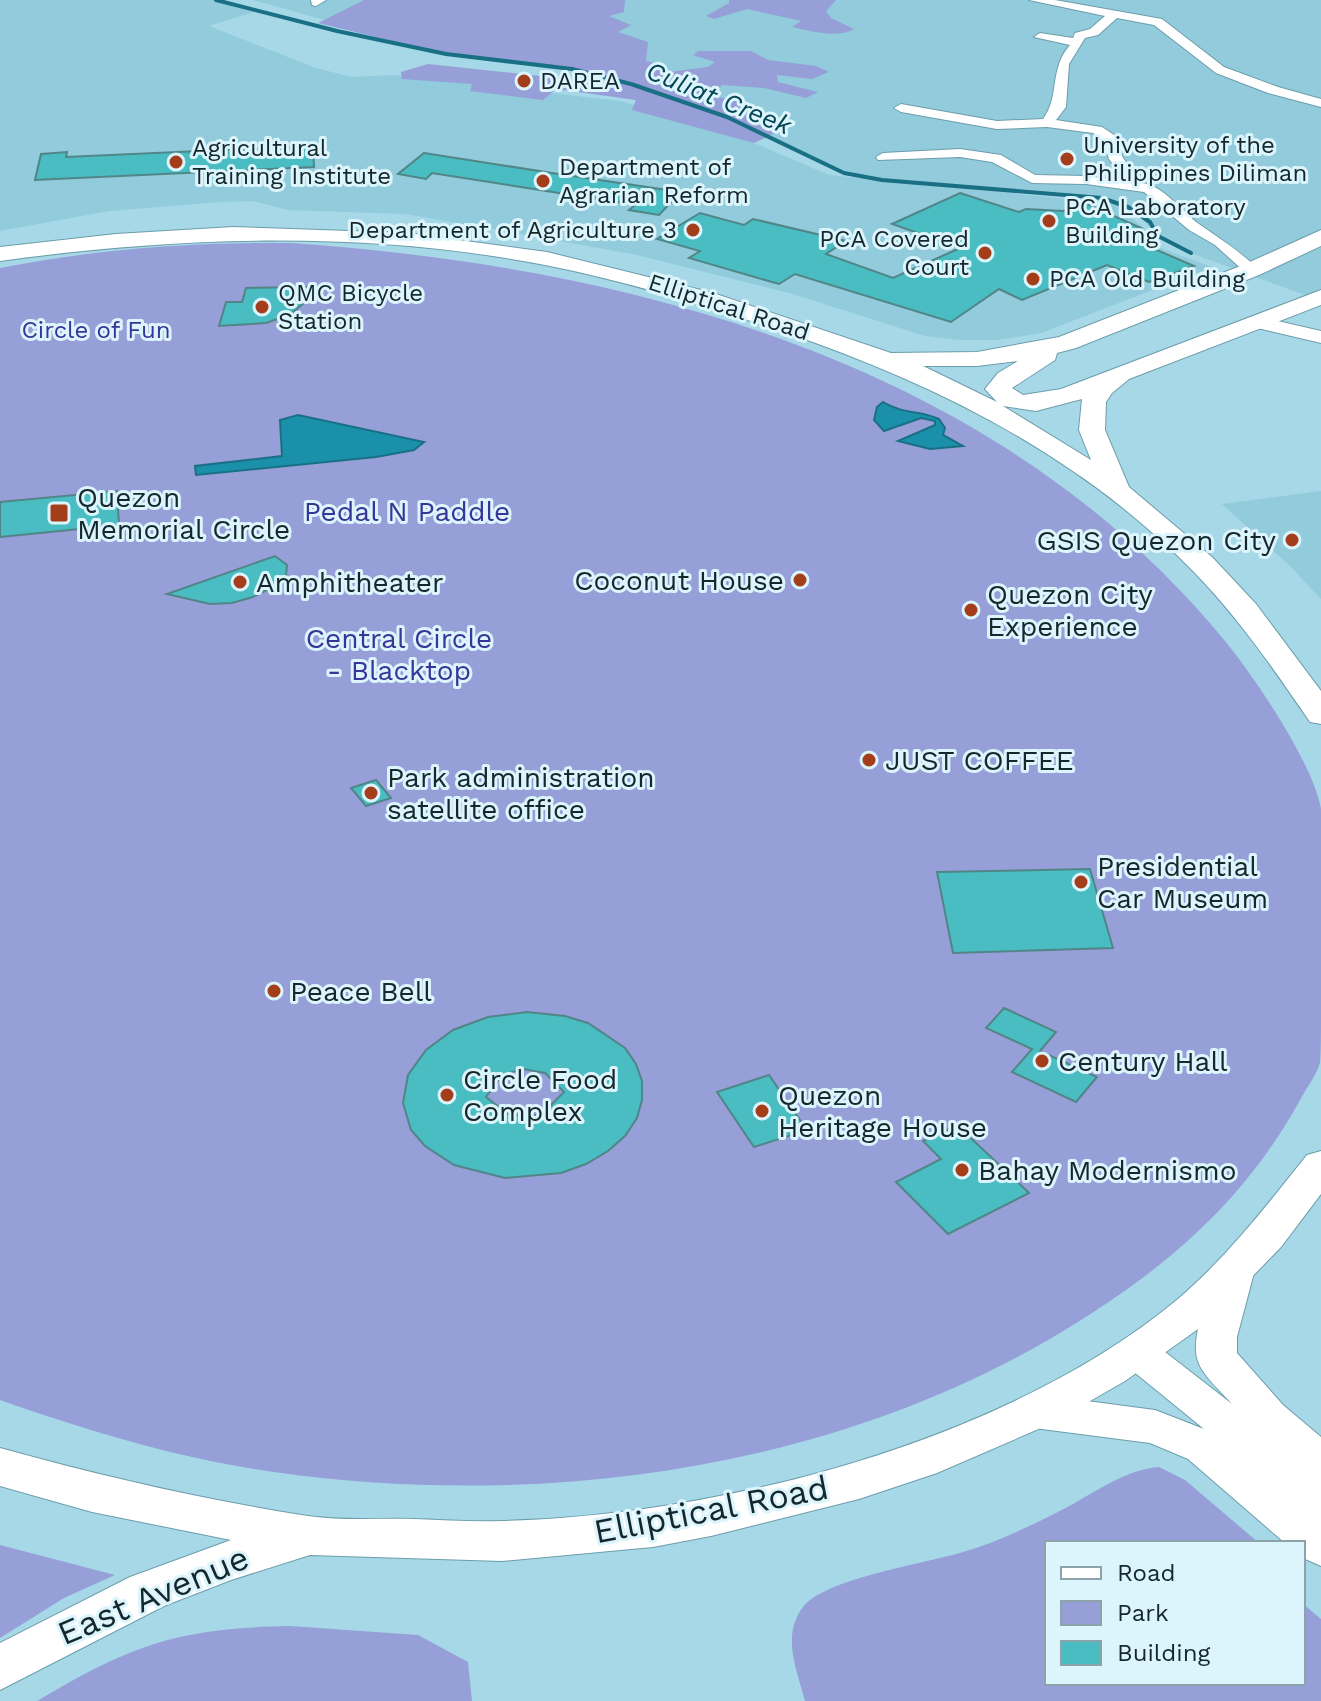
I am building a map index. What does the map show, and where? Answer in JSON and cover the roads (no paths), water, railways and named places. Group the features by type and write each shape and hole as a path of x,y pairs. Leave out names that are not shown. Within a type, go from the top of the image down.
{"main road":[{"name":"Elliptical Road","path":"1,254 124,240 231,234 346,236 464,245 557,259 669,285 879,359 931,380 1017,424 1118,493 1181,544 1238,600 1286,661 1321,715"},
{"path":"879,359 977,359 1067,343 1251,270 1321,237"},
{"path":"1067,343 1007,378 998,389 1000,394 1017,401 1043,402 1321,297"},
{"path":"1096,332 1152,361"},
{"path":"1118,493 1092,430 1092,416 1093,402 1102,388 1120,374"},
{"name":"Elliptical Road","path":"0,1467 92,1493 311,1536 502,1541 580,1535 697,1519 859,1480 921,1460 1034,1411 1137,1352 1193,1310 1266,1236 1321,1165"},
{"path":"1235,1269 1217,1337 1217,1358 1268,1417 1321,1462"},
{"path":"1137,1352 1321,1547"},
{"path":"1034,1411 1216,1436 1321,1503"},
{"name":"East Avenue","path":"0,1668 83,1620 165,1582 241,1555 311,1536"}],"street":[{"path":"1035,0 1158,22 1220,70 1273,90 1321,103"},
{"path":"1047,123 1059,107 1064,60 1081,33 1094,32 1115,14"},
{"path":"1040,37 1078,42"},
{"path":"1257,103 1273,90"},
{"path":"901,108 997,125 1047,123 1088,128 1105,134 1116,159 1136,185"},
{"path":"883,157 960,153 996,158 1032,179 1136,185 1153,191 1185,220 1231,251 1251,270"},
{"path":"1256,322 1321,337"}],"waterway":[{"name":"Culiat Creek","path":"216,0 337,31 446,54 572,69 631,84 727,117 844,173 882,180 1102,198 1128,207 1150,222 1158,236 1191,253"}],"place":[{"name":"DAREA","path":"524,81"},
{"name":"University of the Philippines Diliman","path":"1067,159"},
{"name":"Agricultural Training Institute","path":"176,162"},
{"name":"Department of Agrarian Reform","path":"543,181"},
{"name":"PCA Laboratory Building","path":"1049,221"},
{"name":"Department of Agriculture 3","path":"693,230"},
{"name":"PCA Covered Court","path":"985,253"},
{"name":"PCA Old Building","path":"1033,279"},
{"name":"QMC Bicycle Station","path":"262,307"},
{"name":"Quezon Memorial Circle","path":"59,513"},
{"name":"GSIS Quezon City","path":"1292,540"},
{"name":"Coconut House","path":"800,580"},
{"name":"Amphitheater","path":"240,582"},
{"name":"Quezon City Experience","path":"971,610"},
{"name":"JUST COFFEE","path":"869,760"},
{"name":"Park administration satellite office","path":"371,793"},
{"name":"Presidential Car Museum","path":"1081,882"},
{"name":"Peace Bell","path":"274,991"},
{"name":"Century Hall","path":"1042,1061"},
{"name":"Circle Food Complex","path":"447,1095"},
{"name":"Quezon Heritage House","path":"762,1111"},
{"name":"Bahay Modernismo","path":"962,1170"}],"park label":[{"name":"Circle of Fun","path":"96,330"},
{"name":"Pedal N Paddle","path":"407,511"},
{"name":"Central Circle - Blacktop","path":"399,654"}]}
